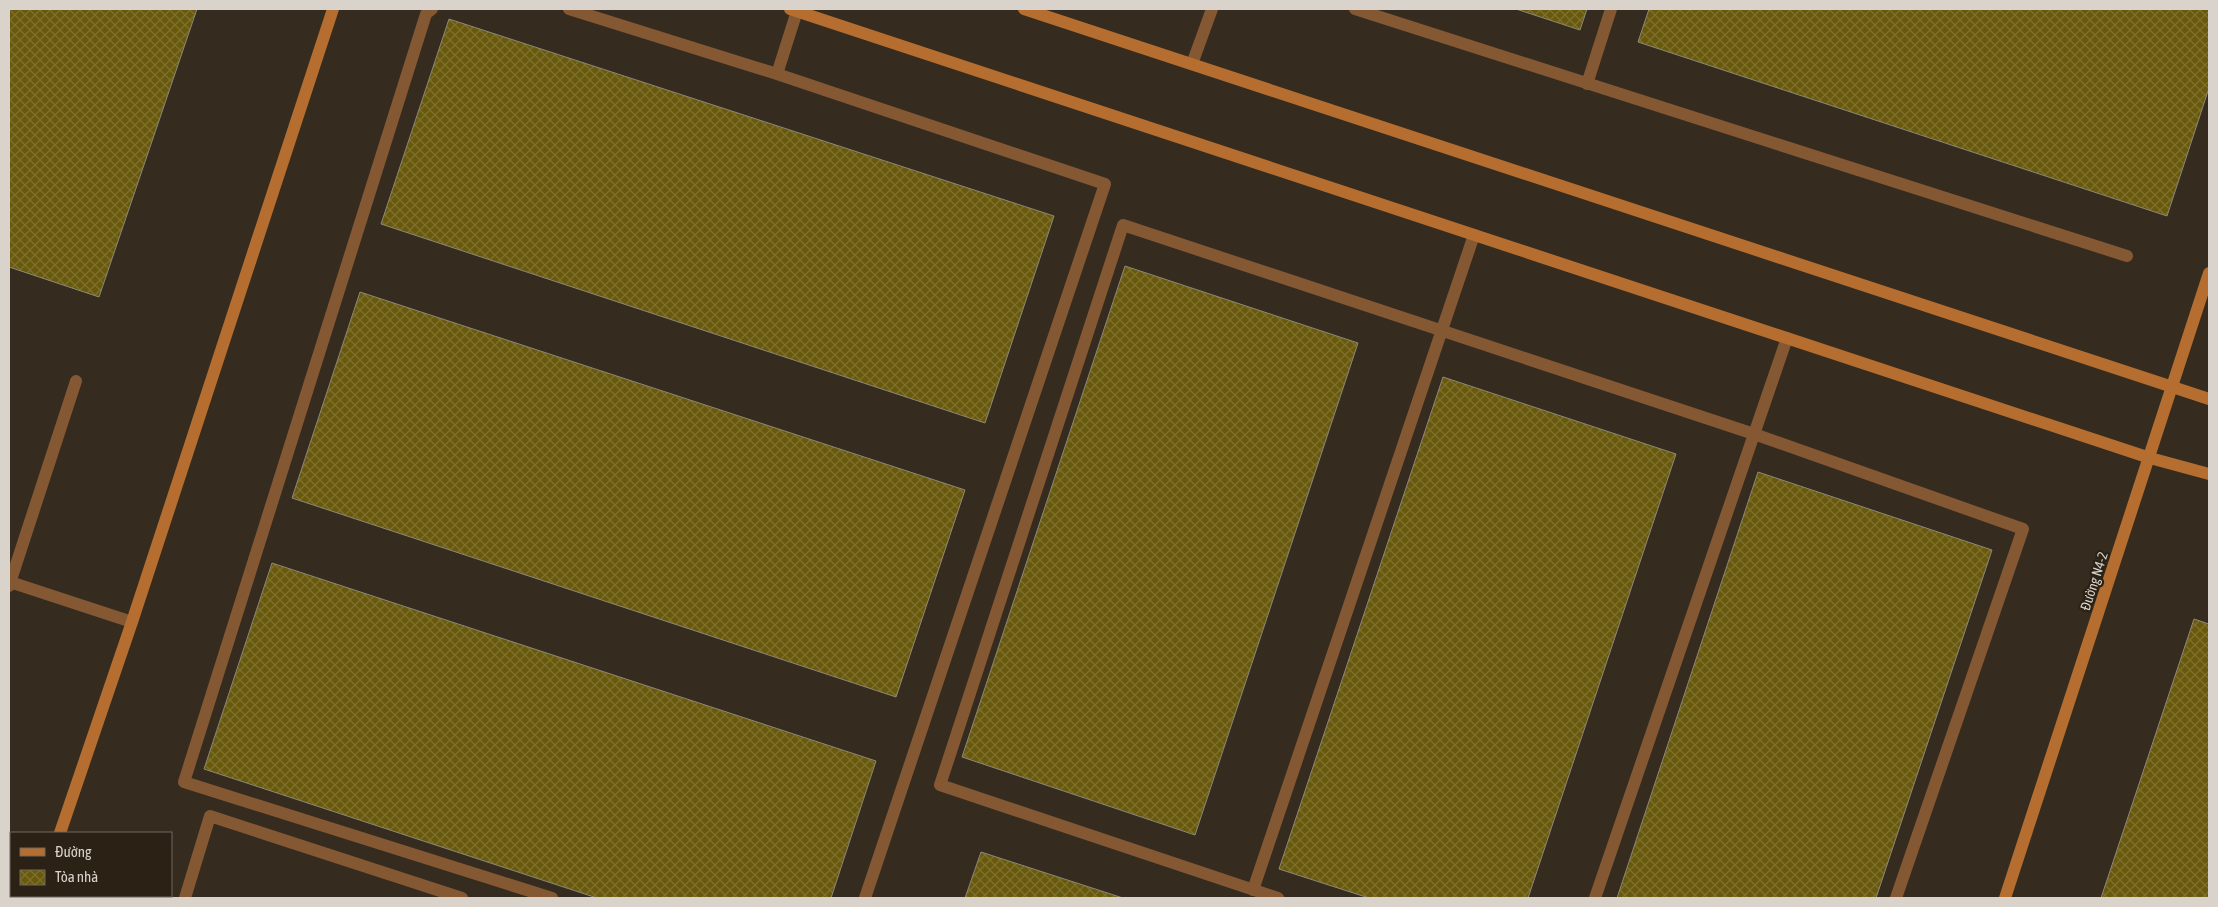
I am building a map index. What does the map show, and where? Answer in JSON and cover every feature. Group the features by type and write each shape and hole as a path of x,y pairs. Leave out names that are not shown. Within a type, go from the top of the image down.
{"street":[{"path":"60,832 132,622 333,9"},
{"path":"1024,9 2209,399"},
{"path":"793,10 2150,458 2209,474"},
{"name":"Đường N4-2","path":"2005,898 2209,274"}],"lane":[{"path":"432,9 426,14 184,782 552,898"},
{"path":"569,9 777,74 1105,184 865,898"},
{"path":"1192,64 1212,9"},
{"path":"1355,9 2126,256"},
{"path":"1588,84 1611,9"},
{"path":"777,74 793,10"},
{"path":"1278,898 940,786 1124,225 1754,434 2023,528 1896,898"},
{"path":"1253,890 1474,235"},
{"path":"1595,898 1787,338"},
{"path":"76,381 14,549 9,584 132,622"},
{"path":"185,898 210,816 462,898"}],"building":[{"path":"9,9 197,9 99,297 9,267"},
{"path":"1516,9 1587,9 1580,30"},
{"path":"1649,9 2209,9 2209,88 2167,216 1638,42"},
{"path":"449,19 1054,216 985,423 381,224"},
{"path":"1125,266 1358,343 1195,835 962,757"},
{"path":"360,292 965,490 896,697 292,498"},
{"path":"1443,377 1676,454 1528,898 1369,898 1279,869"},
{"path":"1758,472 1992,550 1876,898 1617,898"},
{"path":"272,563 876,761 831,898 597,898 204,769"},
{"path":"2194,619 2209,624 2209,898 2101,898"},
{"path":"981,852 1123,898 965,898"}]}
